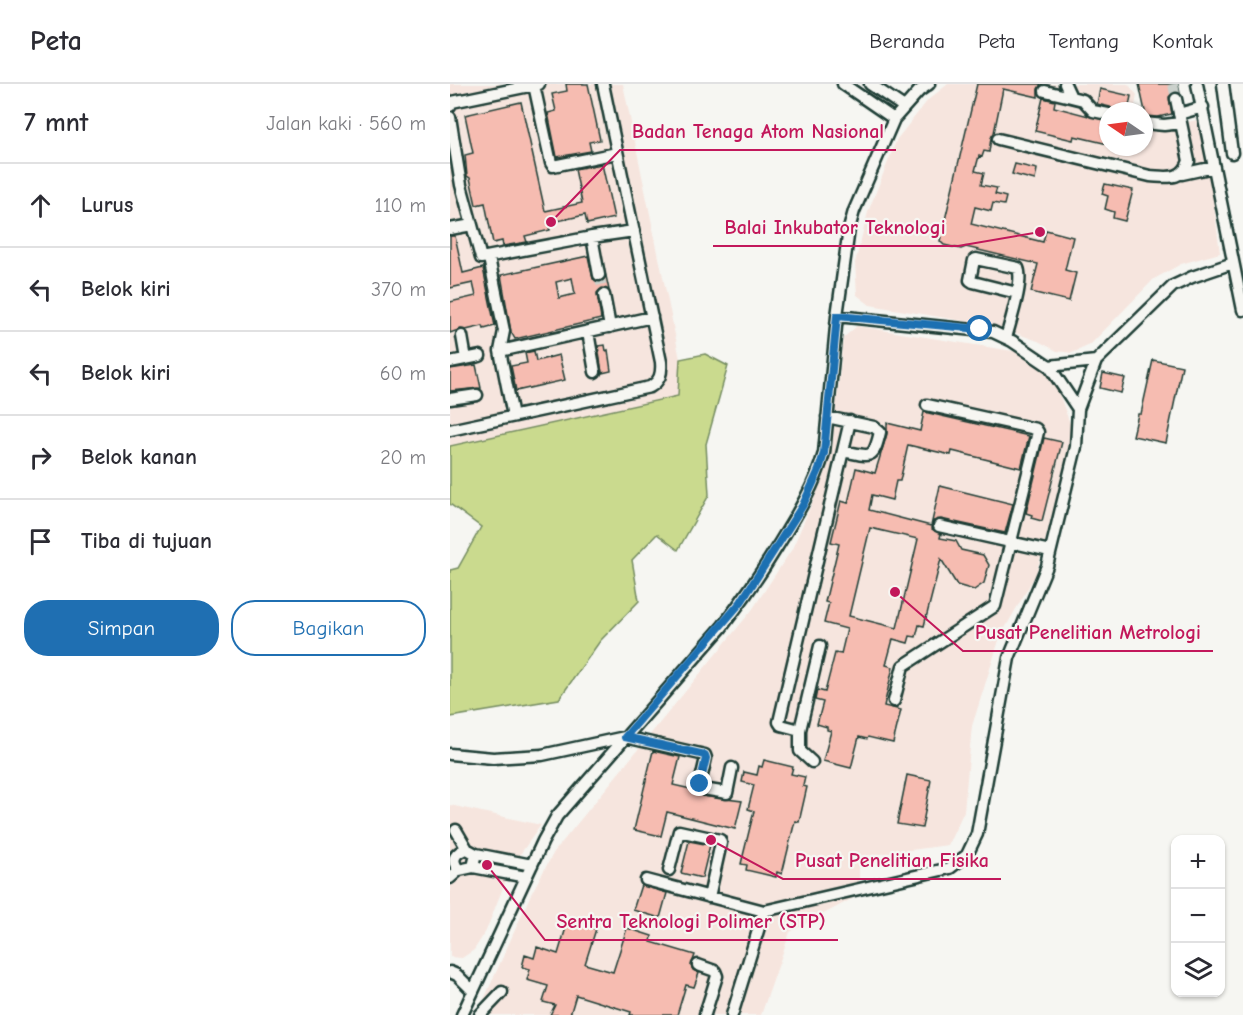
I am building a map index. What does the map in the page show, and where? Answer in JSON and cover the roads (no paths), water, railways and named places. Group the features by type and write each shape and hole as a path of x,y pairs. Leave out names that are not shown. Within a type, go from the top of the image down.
{"lane":[{"path":"450,106 452,102 508,87 539,84"},
{"path":"450,430 650,387 657,383 662,372 603,84"},
{"path":"843,84 894,119"},
{"path":"870,84 904,107"},
{"path":"502,992 480,1015 464,1010 557,816 722,627 760,574 813,486 824,453 837,316 849,229 854,211 894,119 929,84"},
{"path":"1065,84 1071,97"},
{"path":"1197,84 1243,310"},
{"path":"1223,84 1232,153"},
{"path":"534,85 550,163 553,165 616,153"},
{"path":"1046,91 1083,100 1093,111 1099,112"},
{"path":"1176,99 1189,161 1186,171 1182,174"},
{"path":"1153,124 1164,125 1203,107"},
{"path":"450,117 456,187 472,225 480,257 483,259 634,231"},
{"path":"998,139 1150,176 1171,177 1214,167"},
{"path":"450,229 472,225"},
{"path":"592,237 599,275"},
{"path":"489,258 504,331 500,351 513,416"},
{"path":"1006,338 1017,293 1021,273 1018,267 974,260 970,280 1017,293"},
{"path":"646,880 764,911 950,868 967,855 976,834 1009,658 1040,585 1050,551 1076,447 1078,409 1096,361 1173,286 1192,276 1233,262"},
{"path":"603,295 610,327"},
{"path":"837,316 980,329 1006,338 1049,366 1078,409"},
{"path":"500,351 652,317"},
{"path":"588,332 595,372"},
{"path":"462,336 466,359"},
{"path":"450,362 480,356"},
{"path":"1049,366 1096,361"},
{"path":"450,399 477,395"},
{"path":"894,701 903,666 995,606 1038,432 1036,429 927,405"},
{"path":"827,417 878,429 880,432 872,455 866,456 843,451"},
{"path":"800,730 782,726 779,722 850,422"},
{"path":"939,526 1050,551"},
{"path":"812,762 800,751 800,730 820,646"},
{"path":"450,754 493,758 542,755 625,737 705,755 700,784 703,789 726,793 732,768"},
{"path":"456,830 472,852 473,867"},
{"path":"669,870 679,831 720,840 722,843 709,897"},
{"path":"459,870 454,864 456,854 472,852 532,865"},
{"path":"450,878 459,870 473,867 526,877"},
{"path":"732,1015 764,911"},
{"path":"698,965 715,971 717,976 703,1015"},
{"path":"450,972 457,975 473,991"}],"tunnel":[{"path":"1173,84 1176,99"},
{"path":"599,275 604,295"}],"place":[{"name":"Badan Tenaga Atom Nasional","path":"551,222"},
{"name":"Balai Inkubator Teknologi","path":"1040,232"},
{"name":"Pusat Penelitian Metrologi","path":"895,592"},
{"name":"Pusat Penelitian Fisika","path":"711,840"},
{"name":"Sentra Teknologi Polimer (STP)","path":"487,865"}]}
